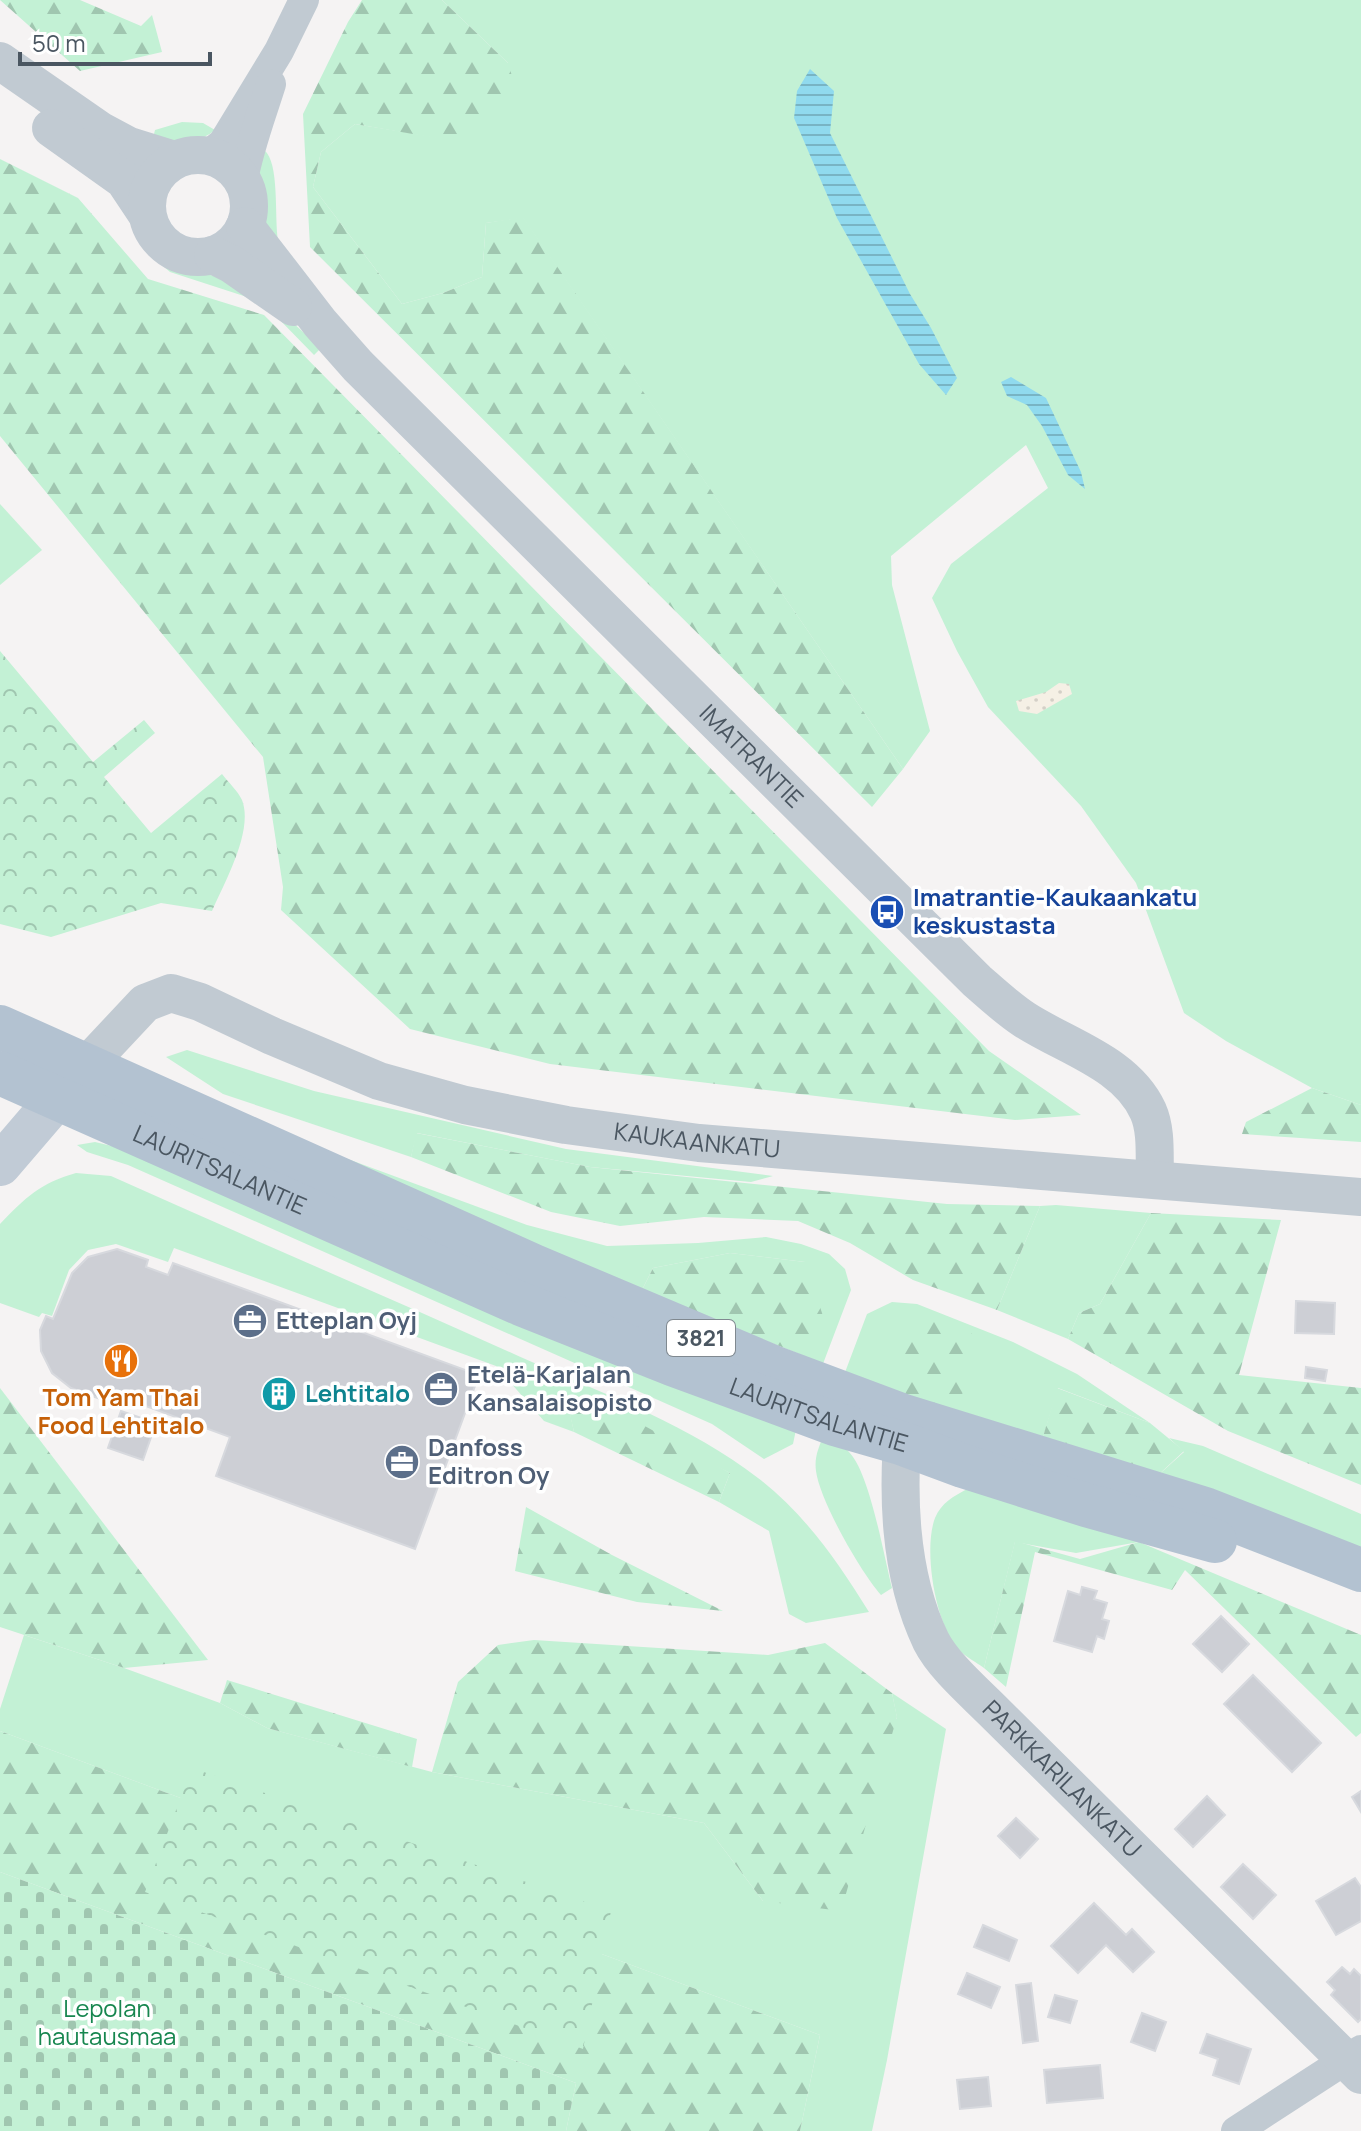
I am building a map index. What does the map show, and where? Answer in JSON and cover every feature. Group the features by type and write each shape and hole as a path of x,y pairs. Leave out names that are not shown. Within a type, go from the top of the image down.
{"main road":[{"name":"3821","path":"0,1027 85,1067"},
{"path":"0,1165 85,1067"},
{"name":"LAURITSALANTIE","path":"85,1067 704,1339 902,1430"},
{"name":"3821","path":"0,1073 55,1099"},
{"name":"LAURITSALANTIE","path":"55,1099 521,1304 835,1424 902,1430 1205,1509 1348,1566"}],"street":[{"path":"279,51 257,133 248,152 243,180 249,203 245,226 238,239 226,249 198,258 170,250 150,228 146,213 151,182 161,169 223,143 279,51 304,0"},
{"path":"0,61 101,131 129,146 230,166 243,180"},
{"path":"0,92 124,180 146,213"},
{"name":"IMATRANTIE","path":"245,226 325,329 424,432 977,981 1025,1020 1113,1070 1133,1088 1148,1110 1153,1127 1155,1178"},
{"name":"IMATRANTIE","path":"213,255 231,264 325,329"},
{"name":"KAUKAANKATU","path":"85,1067 145,1003 171,993 200,1002 379,1081 465,1105 566,1125 699,1143 1361,1197"},
{"name":"PARKKARILANKATU","path":"902,1430 901,1517 911,1584 932,1643 961,1679 992,1710 1356,2062"},
{"path":"1236,2131 1356,2062"}],"green space":[{"path":"0,0 80,0 141,26 152,15 162,52 80,71"},
{"path":"362,0 442,0 508,63 519,99 459,142 355,124 321,152 313,187 402,304 443,293 482,277 486,223 523,217 903,769 872,807 310,247 303,114"},
{"path":"442,0 1361,0 1361,1105 1312,1088 1226,1041 1184,1013 1136,883 1081,806 988,707 957,651 932,598 951,564 1048,488 1026,445 891,556 892,585 930,731 903,769 523,218 486,223 482,277 443,293 402,304 313,187 321,152 355,124 459,141 508,63"},
{"path":"182,122 203,123 215,130 193,141 152,142 155,130"},
{"path":"264,150 269,156 274,178 278,241 262,218 259,169"},
{"path":"0,159 78,198 148,279 264,315 989,1051 1081,1115 1015,1120 550,1064 410,1029 281,910 283,887 263,757 0,436"},
{"path":"120,196 137,215 141,232 150,246 161,256 182,267 214,276 273,305 321,348 314,355 275,315 250,298 170,272 146,251"},
{"path":"0,504 42,550 0,585"},
{"path":"0,651 93,762 144,720 155,733 104,777 151,833 222,774 242,800 245,813 236,857 212,911 161,903 51,937 0,924"},
{"path":"187,1050 314,1091 566,1149 773,1176 751,1182 590,1167 417,1133 411,1157 223,1094 166,1057"},
{"path":"1312,1088 1361,1105 1361,1142 1242,1134 1246,1122"},
{"path":"416,1133 590,1167 947,1204 1040,1206 997,1310 913,1280 850,1243 798,1221 704,1217 620,1226 551,1212 411,1157"},
{"path":"288,1137 527,1225 607,1246 766,1237 801,1244 829,1254 845,1269 851,1290 821,1369 801,1361 805,1262 730,1253 653,1268 641,1292"},
{"path":"95,1142 137,1152 797,1425 793,1444 764,1459 712,1424 77,1145"},
{"path":"76,1173 111,1176 677,1427 732,1459 791,1507 833,1557 869,1612 806,1623 789,1614 769,1531 719,1502 730,1473 566,1394 574,1432 544,1421 496,1366 174,1248 168,1262 116,1244 88,1250 69,1270 52,1316 42,1313 39,1317 0,1303 0,1224 34,1192"},
{"path":"1040,1206 1151,1213 1100,1304 1079,1313 1068,1339 997,1310"},
{"path":"1151,1213 1281,1220 1239,1375 1361,1388 1361,1485 1228,1431 1068,1339 1079,1313 1100,1304"},
{"path":"730,1253 805,1262 824,1319 802,1355 641,1292 653,1268"},
{"path":"892,1302 917,1304 1013,1342 1077,1374 1150,1423 1058,1388 1041,1444 844,1375 867,1314"},
{"path":"930,1316 984,1339 954,1415 895,1394 903,1325"},
{"path":"0,1388 208,1660 124,1668 0,1627"},
{"path":"1057,1388 1150,1423 1184,1451 1155,1478 1041,1444"},
{"path":"565,1393 623,1414 730,1473 719,1502 574,1432"},
{"path":"824,1434 850,1453 866,1484 892,1588 881,1595 842,1535 819,1484 816,1461"},
{"path":"1169,1438 1203,1446 1361,1514 1361,1552 1155,1478 1184,1452"},
{"path":"967,1489 1139,1542 1076,1553 1015,1542 984,1668 962,1653 943,1623 931,1567 930,1548 935,1518 944,1504"},
{"path":"526,1507 723,1611 637,1602 515,1571"},
{"path":"1015,1541 1080,1559 1139,1542 1361,1635 1361,1733 1356,1737 1185,1570 1172,1590 1035,1552 1006,1687 984,1668"},
{"path":"24,1635 220,1703 267,1728 432,1772 704,1823 763,1901 897,1718 892,1693 946,1729 872,2131 800,2131 820,2035 0,1731 0,1709"},
{"path":"534,1640 768,1655 825,1643 892,1693 897,1717 841,1911 763,1901 704,1823 432,1772 458,1682 498,1645"},
{"path":"227,1680 417,1739 412,1767 267,1728 220,1703"},
{"path":"0,1731 820,2035 800,2131 566,2131 576,2083 0,1872"},
{"path":"192,1768 611,1911 583,2049 145,1892"},
{"name":"Lepolan hautausmaa","path":"0,1872 576,2083 566,2131 0,2131"}],"sand":[{"path":"1059,683 1069,684 1072,694 1037,714 1019,711 1016,701 1046,692"}],"water":[{"path":"810,69 834,91 830,133 910,294 957,378 946,395 919,364 837,218 794,118 797,91"},
{"path":"1011,377 1046,398 1081,472 1085,489 1068,475 1027,405 1007,396 1001,382"}],"building":[{"name":"Lehtitalo","path":"117,1249 148,1260 146,1267 168,1275 173,1263 479,1375 415,1549 216,1476 230,1437 127,1399 124,1408 71,1388 52,1373 41,1351 40,1330 46,1316 53,1319 72,1273 88,1257"},
{"path":"1296,1301 1335,1303 1334,1334 1295,1333"},
{"path":"1306,1367 1327,1370 1325,1381 1305,1378"},
{"path":"121,1411 156,1423 143,1460 108,1448"},
{"path":"1082,1587 1097,1591 1094,1599 1107,1603 1102,1619 1109,1621 1104,1639 1097,1636 1092,1652 1054,1641 1068,1591 1080,1595"},
{"path":"1221,1616 1249,1644 1222,1672 1193,1644"},
{"path":"1253,1675 1321,1743 1292,1772 1224,1704"},
{"path":"1361,1791 1361,1812 1352,1797"},
{"path":"1207,1796 1225,1815 1193,1847 1175,1829"},
{"path":"1016,1818 1038,1839 1020,1858 998,1836"},
{"path":"1243,1864 1276,1895 1253,1919 1221,1887"},
{"path":"1355,1878 1361,1887 1361,1921 1336,1935 1316,1901"},
{"path":"1094,1903 1126,1935 1132,1929 1154,1952 1133,1972 1106,1945 1078,1973 1051,1946"},
{"path":"983,1925 1017,1940 1009,1961 974,1947"},
{"path":"1342,1967 1350,1974 1354,1969 1361,1976 1361,2019 1358,2022 1331,1995 1335,1990 1327,1982"},
{"path":"967,1973 1000,1987 991,2008 958,1994"},
{"path":"1031,1983 1038,2041 1023,2043 1016,1985"},
{"path":"1055,1995 1077,2001 1070,2023 1048,2017"},
{"path":"1142,2013 1166,2022 1155,2051 1131,2042"},
{"path":"1207,2034 1251,2049 1239,2084 1213,2075 1218,2059 1200,2053"},
{"path":"1100,2065 1103,2098 1047,2103 1044,2070"},
{"path":"988,2077 991,2106 960,2109 957,2080"}],"place":[{"name":"Imatrantie-Kaukaankatu keskustasta","path":"887,912"},
{"name":"Etteplan Oyj","path":"250,1321"},
{"name":"Tom Yam Thai Food Lehtitalo","path":"121,1361"},
{"name":"Etelä-Karjalan Kansalaisopisto","path":"441,1389"},
{"name":"Lehtitalo","path":"279,1394"},
{"name":"Danfoss Editron Oy","path":"402,1462"}]}
